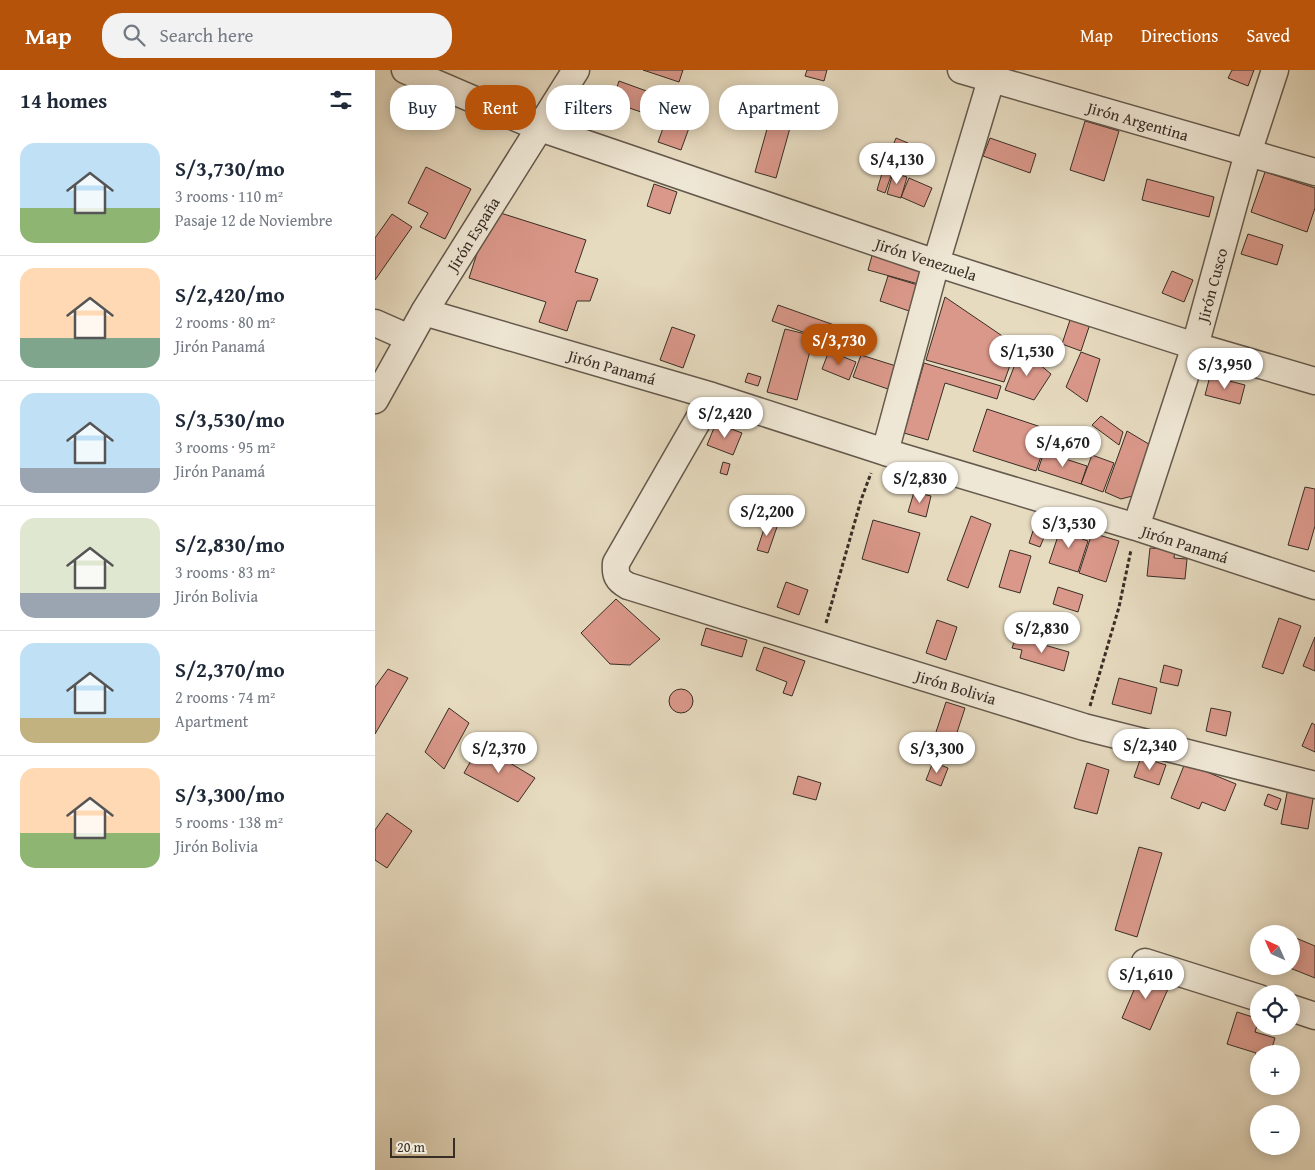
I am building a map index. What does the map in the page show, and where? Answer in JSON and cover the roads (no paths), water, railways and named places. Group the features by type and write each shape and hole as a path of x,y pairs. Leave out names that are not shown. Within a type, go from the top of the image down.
{"street":[{"name":"Jirón Venezuela","path":"405,70 540,128 937,263 1195,346 1315,381"},
{"name":"Jirón España","path":"375,400 424,312 576,70"},
{"name":"Jirón Argentina","path":"961,70 993,75 1315,172"},
{"name":"Jirón Cusco","path":"1136,527 1195,346 1248,153 1275,70"},
{"path":"885,452 937,263 993,75"},
{"name":"Jirón Panamá","path":"424,312 712,396 885,452 1136,527 1315,586"},
{"path":"375,323 409,338"},
{"name":"Jirón Bolivia","path":"712,396 616,563 615,573 619,581 628,586 1084,727 1315,784"},
{"path":"1145,962 1250,995"},
{"path":"1300,1011 1315,1016"}]}
